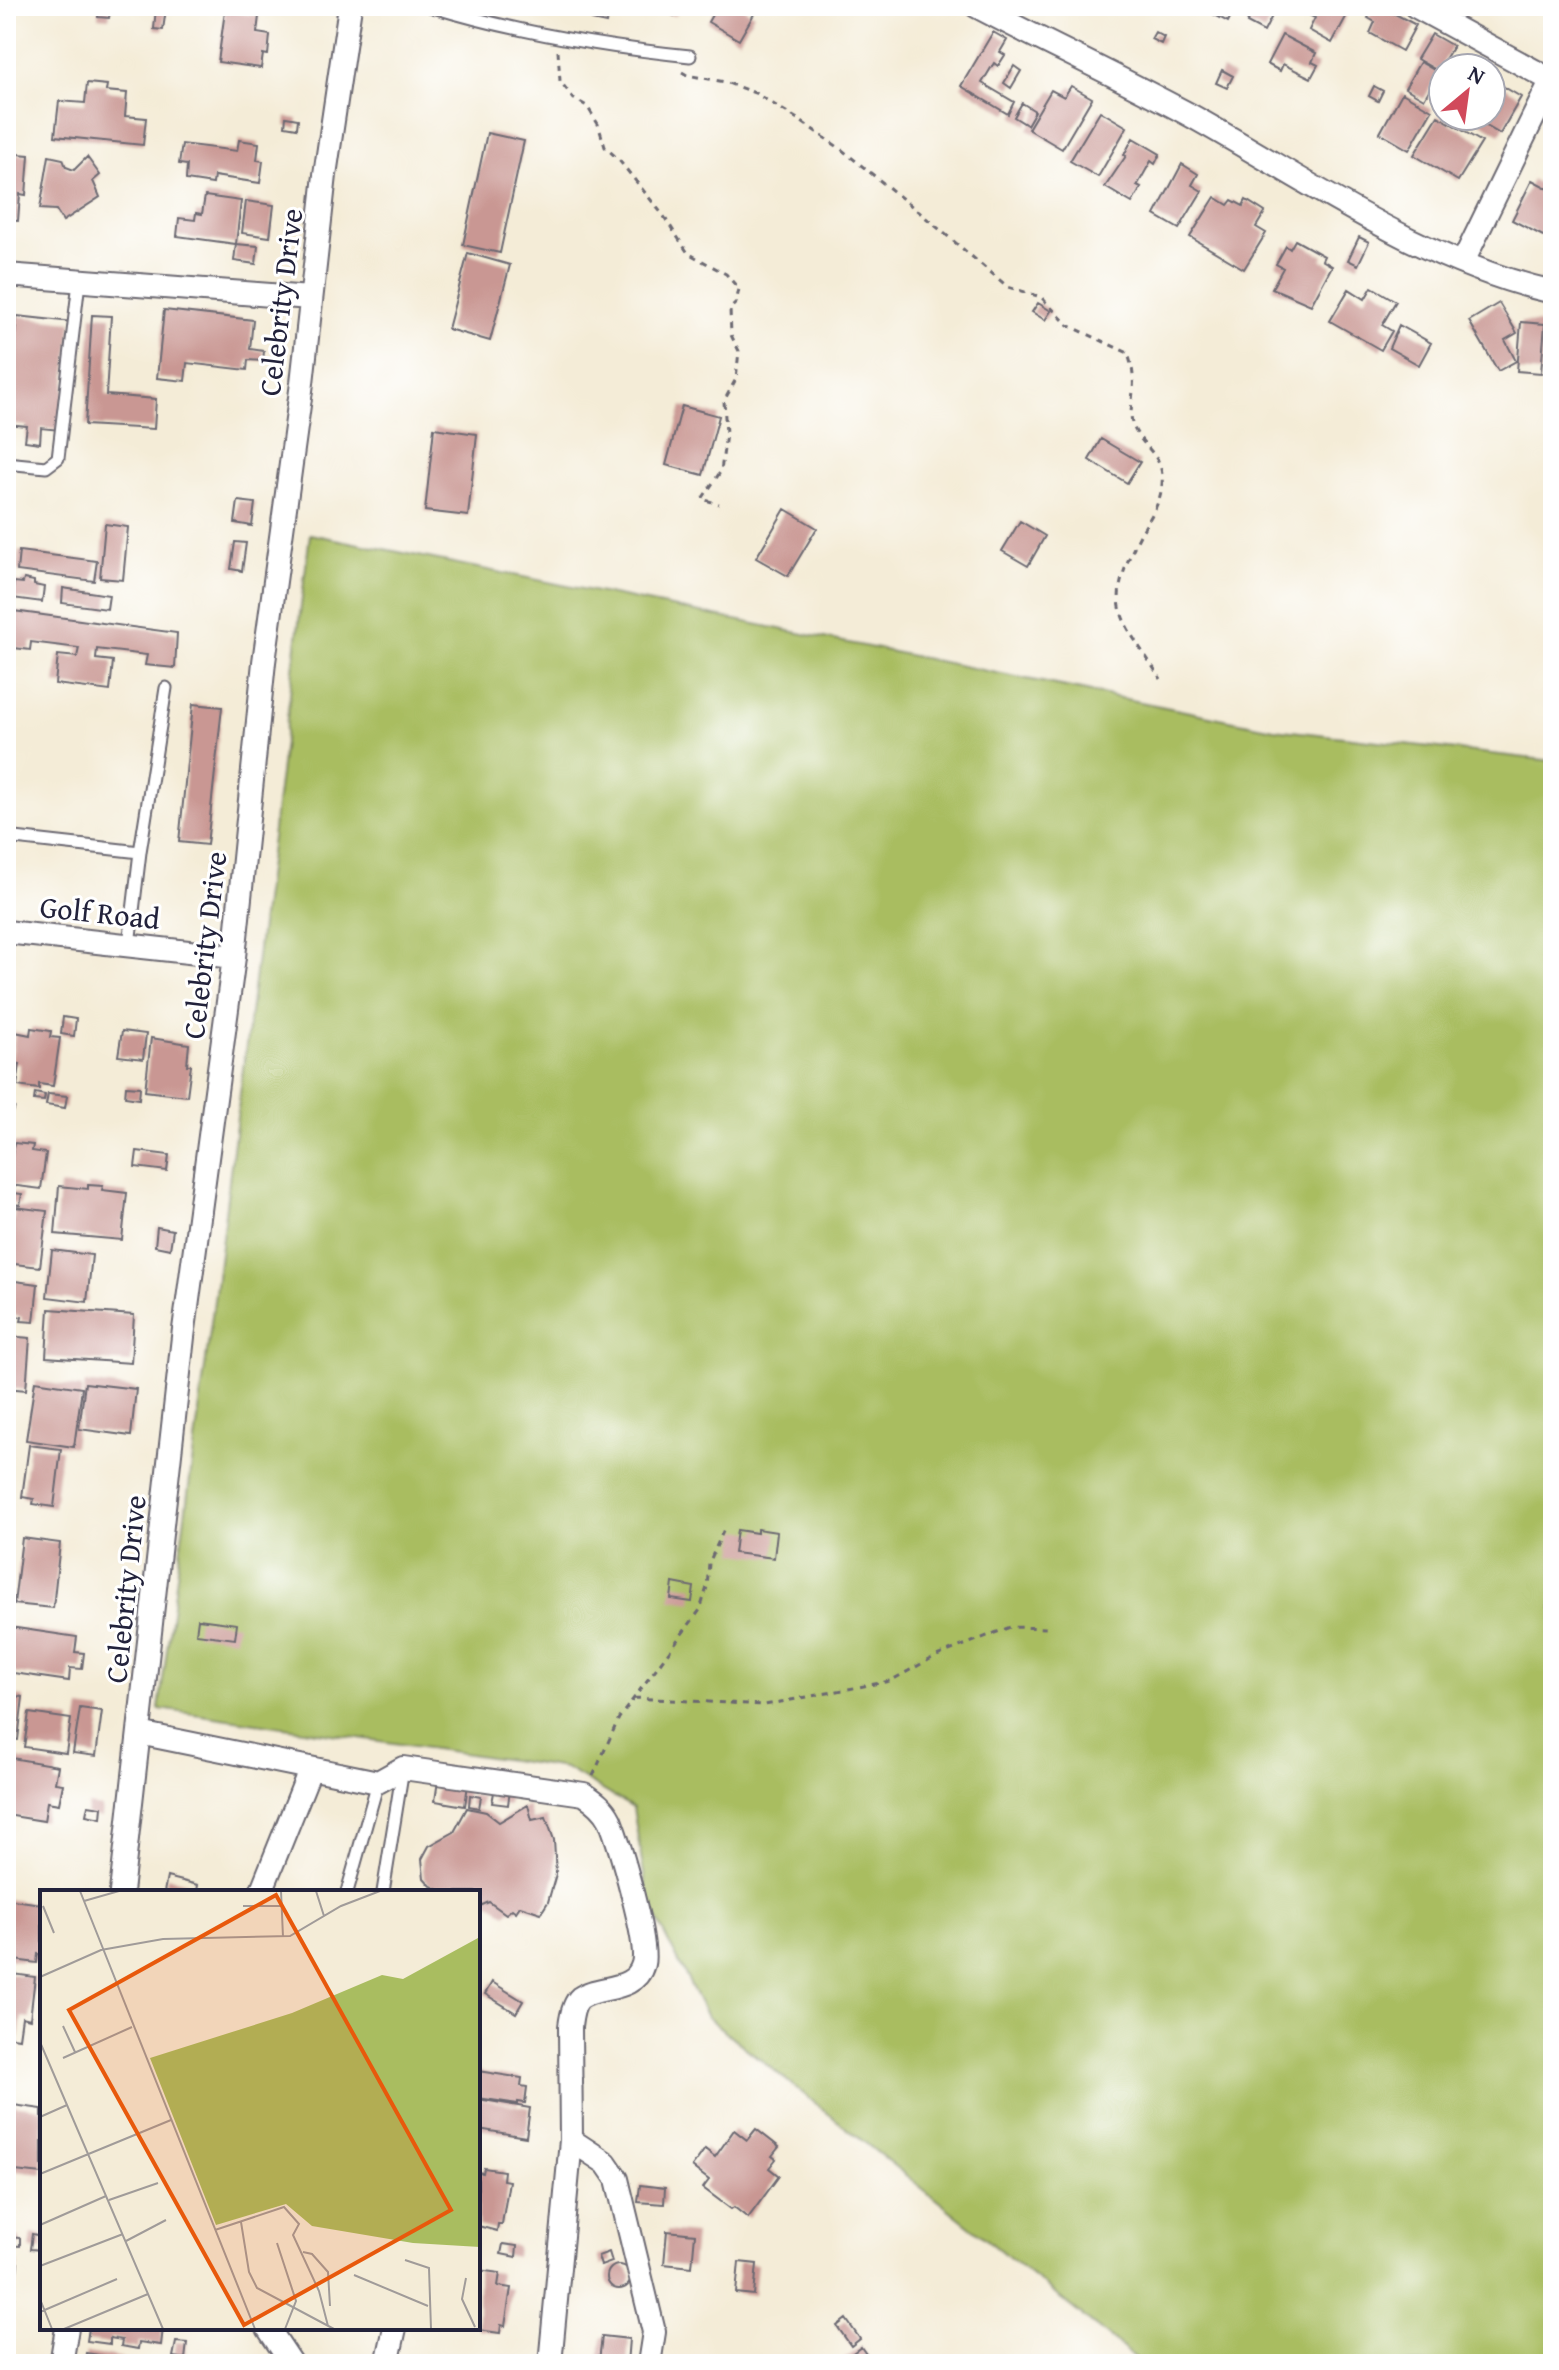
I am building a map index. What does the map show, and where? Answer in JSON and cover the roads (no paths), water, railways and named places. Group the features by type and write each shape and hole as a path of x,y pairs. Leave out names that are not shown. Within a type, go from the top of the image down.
{"street":[{"name":"Celebrity Drive","path":"121,1890 183,1337 234,957 264,662 350,6"},
{"path":"976,6 1187,114 1384,228 1508,282 1553,292"},
{"path":"1415,6 1552,78 1463,262"},
{"path":"6,275 310,298"},
{"name":"Golf Road","path":"6,932 234,957"},
{"path":"139,1733 378,1782 403,1768 584,1794 598,1803 609,1819 637,1914 643,1964 634,1979 580,1998 572,2012 571,2140 550,2364"},
{"path":"262,1890 310,1770"},
{"path":"571,2140 606,2163 617,2179 654,2332 649,2364"},
{"path":"61,2364 67,2330"},
{"path":"269,2330 292,2364"},
{"path":"387,2364 395,2330"}],"lane":[{"path":"430,6 557,39 690,56"},
{"path":"6,463 46,467 58,458 79,282"},
{"path":"129,945 166,688"},
{"path":"6,837 140,852"},
{"path":"383,1890 403,1768"},
{"path":"348,1890 378,1782"}]}
